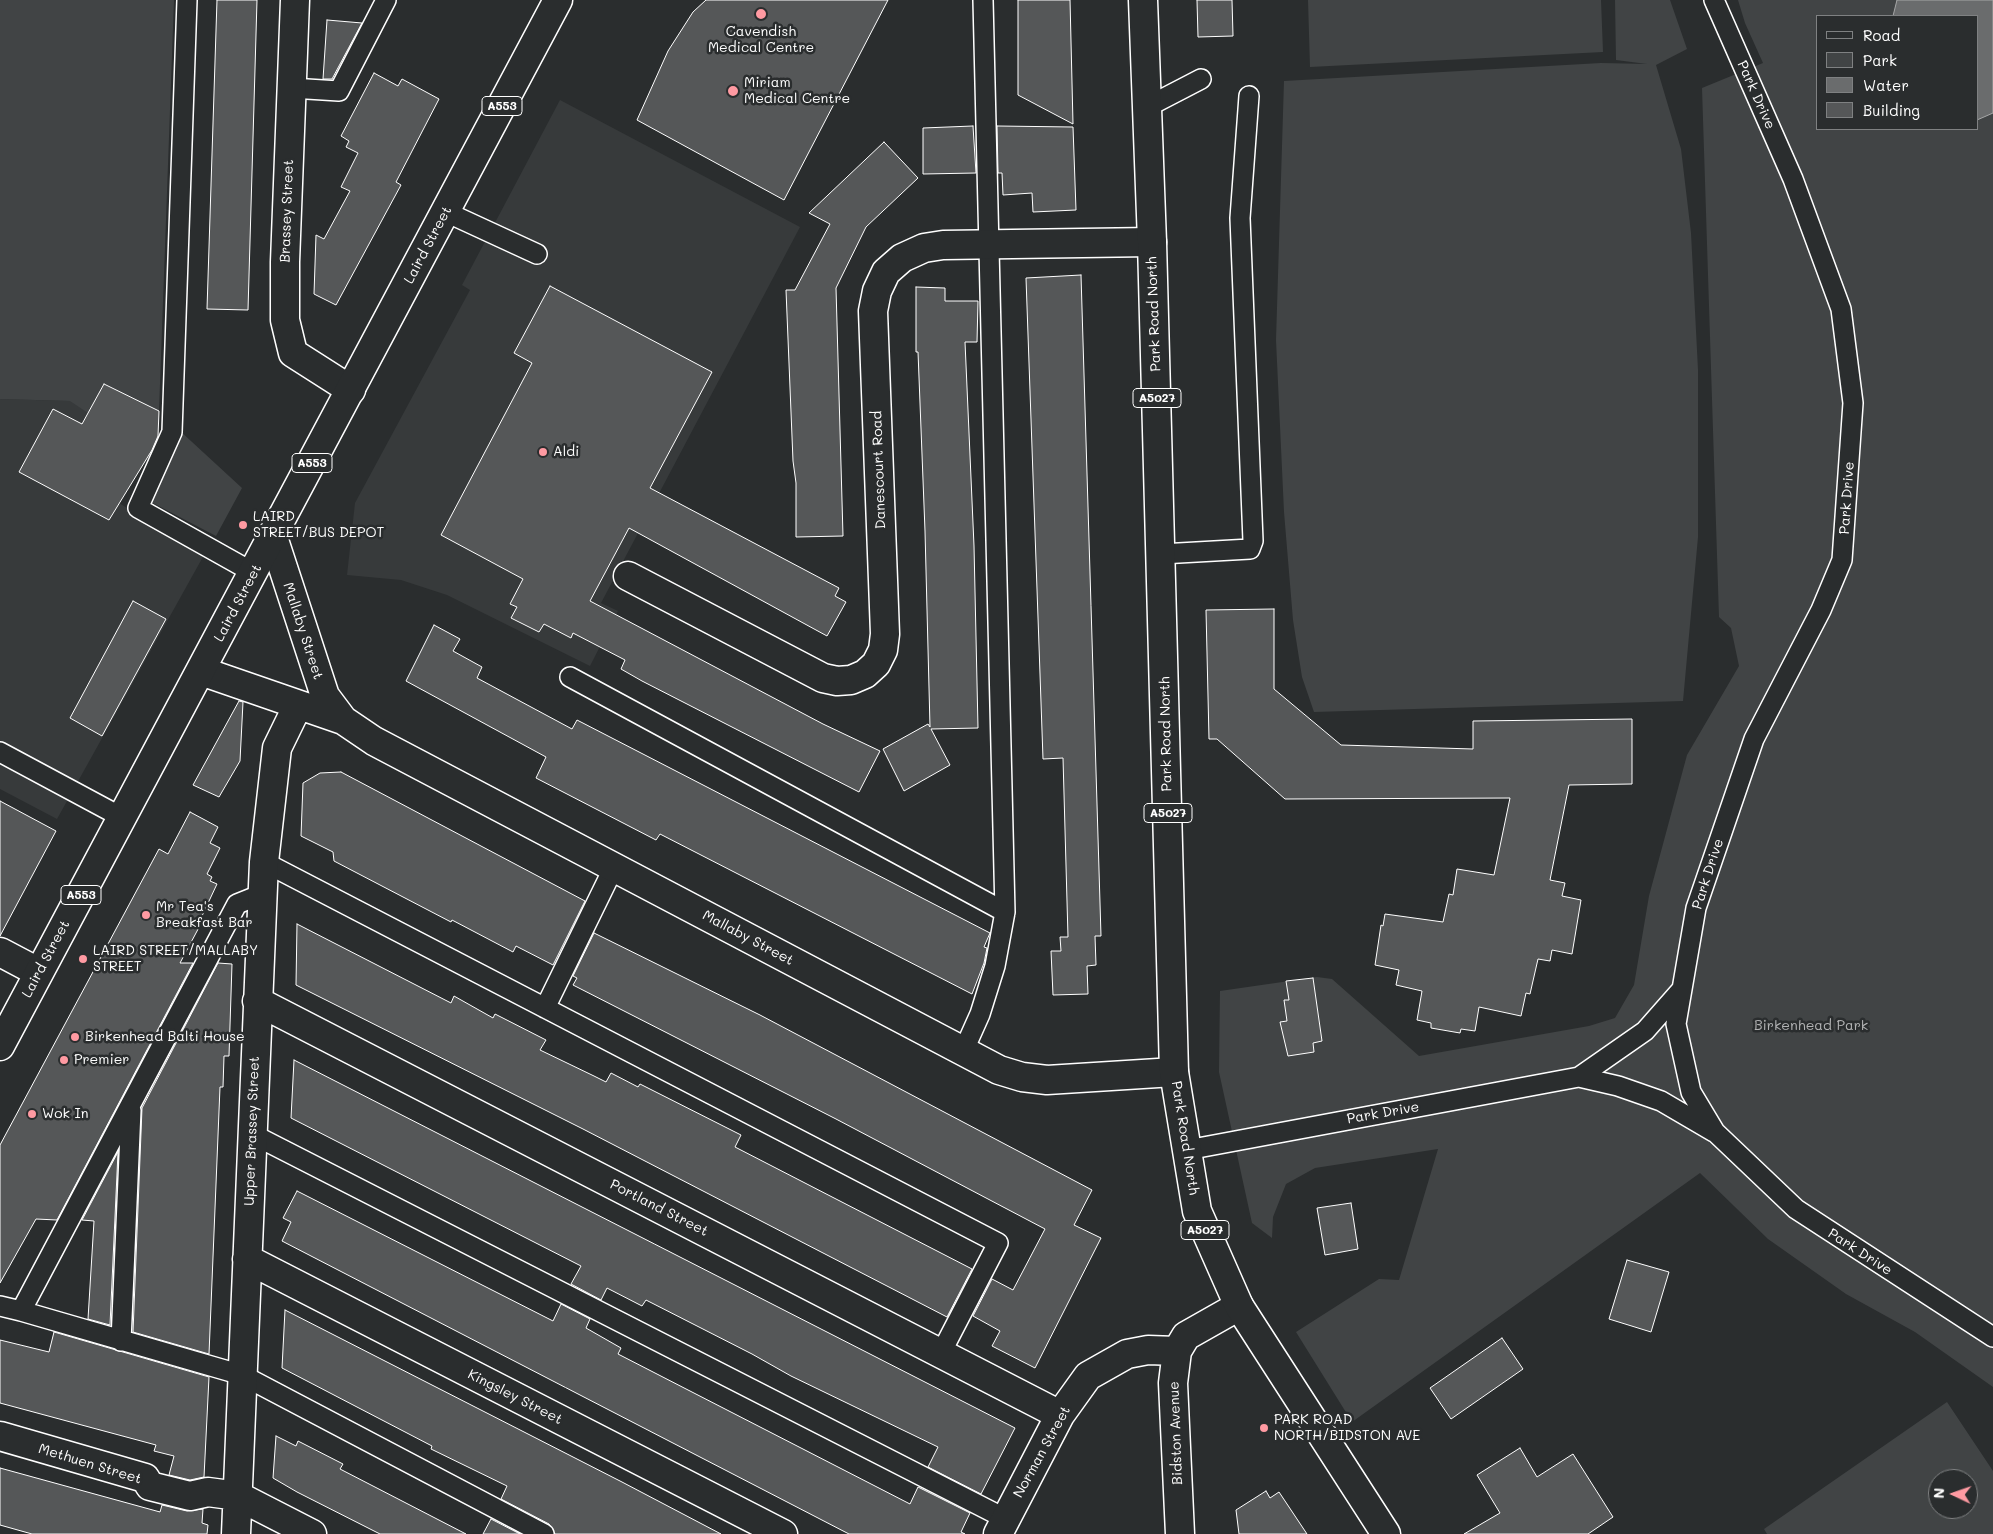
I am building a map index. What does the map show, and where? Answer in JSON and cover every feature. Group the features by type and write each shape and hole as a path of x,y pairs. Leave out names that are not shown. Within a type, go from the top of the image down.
{"street":[{"name":"Brassey Street","path":"295,0 285,262 285,320 293,353 351,390"},
{"name":"Laird Street","path":"0,1046 558,0"},
{"name":"Park Road North","path":"1143,0 1152,242 1174,1072 1197,1211 1239,1306 1386,1534"},
{"name":"Danescourt Road","path":"628,576 822,678 836,681 851,680 865,674 876,664 883,650 885,634 873,311 877,291 886,272 902,258 924,248 989,244 1152,242"},
{"name":"Mallaby Street","path":"273,537 324,696 343,720"},
{"name":"Mallaby Street","path":"201,671 343,720 374,741 999,1070 1022,1077 1047,1080 1174,1072"},
{"name":"Upper Brassey Street","path":"236,1534 264,862 277,748 298,704"},
{"path":"0,952 38,972"},
{"name":"Portland Street","path":"257,1001 1060,1415"},
{"name":"Kingsley Street","path":"247,1259 783,1534"},
{"path":"1177,1351 1186,1336 1239,1306"},
{"name":"Norman Street","path":"1002,1527 1060,1415 1088,1376 1127,1354 1148,1350 1177,1351"},
{"name":"Bidston Avenue","path":"1177,1351 1173,1383 1180,1534"},
{"name":"Methuen Street","path":"0,1436 145,1478 150,1486 190,1496 208,1492 238,1496 312,1534"}],"lane":[{"path":"186,0 172,432 138,508 254,573"},
{"path":"291,88 339,91 386,0"},
{"path":"963,1052 980,1014 995,966 1005,912 983,0"},
{"name":"Park Drive","path":"1714,0 1793,179 1838,301 1853,403 1842,560 1822,610 1754,739 1696,908 1676,1024 1690,1092 1715,1132"},
{"path":"1147,107 1201,79"},
{"path":"1161,554 1250,549 1253,542 1240,218 1249,96"},
{"path":"446,212 537,254"},
{"path":"570,678 1005,912"},
{"path":"0,752 123,818"},
{"path":"264,862 998,1243 941,1353"},
{"path":"546,1008 614,867"},
{"path":"21,1311 237,904 262,894"},
{"name":"Park Drive","path":"1578,1077 1645,1031 1682,990"},
{"name":"Park Drive","path":"1187,1150 1578,1077 1618,1086 1661,1101 1715,1132 1796,1209 1993,1337"},
{"path":"121,1341 131,1104"},
{"path":"252,1134 1002,1527"},
{"path":"0,1306 242,1375 544,1534"}],"shaded area":[{"path":"560,100 800,227 601,603 618,611 590,666 447,595 401,580 347,575 355,503 470,290 462,285"},
{"path":"104,384 159,411 158,440 119,503 204,555 57,819 0,789 0,399 70,401"}],"green space":[{"path":"0,0 174,0 159,411 104,384 88,413 70,401 0,399"},
{"path":"1308,0 1601,0 1603,52 1310,67"},
{"path":"1615,0 1670,0 1687,49 1656,65 1681,149 1691,233 1698,370 1698,537 1683,701 1314,712 1302,677 1293,620 1284,512 1276,340 1284,81 1601,63 1647,64 1616,60"},
{"name":"Birkenhead Park","path":"1738,0 1993,0 1993,1387 1915,1332 1846,1294 1768,1239 1700,1173 1352,1422 1296,1332 1379,1279 1399,1280 1438,1149 1315,1168 1286,1184 1273,1217 1272,1238 1252,1223 1219,1072 1220,991 1317,977 1332,979 1419,1056 1589,1026 1615,1018 1634,985 1649,896 1687,755 1739,666 1731,628 1719,617 1702,88 1763,63 1745,23"},
{"path":"179,430 242,488 216,536 151,502 176,449"},
{"path":"1947,1402 1993,1471 1993,1534 1767,1534 1764,1529"}],"water":[{"path":"1897,0 1993,0 1993,113 1978,120 1978,15 1893,15"}],"building":[{"path":"217,0 257,0 248,310 207,309"},
{"path":"706,0 888,0 784,200 637,120 668,51 693,12"},
{"path":"1018,0 1070,0 1073,124 1018,95"},
{"path":"1197,0 1232,0 1233,36 1198,37"},
{"path":"327,20 362,23 332,79 323,79"},
{"path":"374,73 398,86 402,79 439,99 396,182 401,185 336,305 314,294 316,235 324,239 350,191 341,187 358,153 346,147 349,141 341,136"},
{"path":"973,126 976,173 923,174 923,128"},
{"path":"997,126 1073,127 1076,210 1033,212 1032,193 1003,195 1002,173 998,173"},
{"path":"884,142 918,178 866,227 836,288 843,536 796,537 796,483 793,461 786,290 795,290 830,224 809,213"},
{"path":"1081,275 1101,936 1095,936 1096,965 1087,966 1088,994 1053,995 1051,951 1061,951 1060,937 1068,937 1063,758 1043,759 1026,278"},
{"path":"550,286 712,372 650,488 839,588 835,596 846,602 827,636 629,528 590,601 823,724 880,751 859,792 642,681 621,669 625,660 573,633 571,638 544,624 539,632 511,618 517,607 510,604 523,579 441,535 532,363 514,353"},
{"path":"916,287 945,288 945,301 978,301 977,342 965,342 974,546 978,728 931,729 950,765 904,791 883,749 928,724 930,727 925,531 918,352 916,352"},
{"path":"104,384 159,411 158,436 152,450 109,520 19,472 53,409 82,424"},
{"path":"133,601 166,619 102,736 70,718"},
{"path":"1274,609 1274,689 1341,745 1473,749 1473,721 1632,719 1632,784 1569,785 1550,880 1565,883 1562,896 1581,900 1572,954 1552,950 1550,961 1538,959 1530,994 1526,993 1521,1016 1479,1007 1475,1031 1461,1029 1460,1033 1431,1028 1431,1023 1417,1020 1422,991 1396,985 1399,970 1375,965 1381,925 1383,926 1385,914 1443,922 1449,894 1453,895 1457,869 1494,875 1510,798 1285,799 1217,739 1209,739 1206,610"},
{"path":"434,625 460,639 453,651 482,667 477,678 572,729 577,720 990,933 984,947 987,948 984,963 972,994 660,834 656,840 536,778 546,757 406,681"},
{"path":"239,701 243,702 240,761 219,797 193,785"},
{"path":"341,772 585,901 553,965 516,946 513,952 452,920 451,922 334,861 333,852 301,836 303,783 320,773"},
{"path":"0,801 56,831 0,936"},
{"path":"190,812 218,827 210,843 220,848 207,874 212,877 210,881 217,884 202,916 204,918 180,963 193,963 57,1220 36,1219 0,1283 0,1145 159,849 168,854"},
{"path":"297,924 451,1003 454,996 493,1018 495,1014 546,1040 540,1050 606,1082 611,1073 638,1087 640,1084 741,1135 735,1147 972,1269 947,1317 583,1129 296,985"},
{"path":"594,933 760,1015 1092,1190 1074,1225 1101,1238 1035,1368 992,1346 1000,1331 973,1316 992,1279 1013,1290 1045,1229 836,1119 573,985 577,978 573,976"},
{"path":"218,963 232,964 229,1056 224,1056 223,1087 220,1087 209,1354 133,1332 142,1108"},
{"path":"1313,978 1322,1041 1313,1043 1314,1052 1288,1056 1280,1022 1287,1021 1284,1000 1289,1000 1286,981"},
{"path":"294,1060 1015,1428 981,1494 928,1467 938,1447 791,1376 646,1300 642,1306 607,1288 601,1300 571,1284 581,1266 291,1118"},
{"path":"118,1152 110,1325 88,1319 94,1221 82,1220"},
{"path":"297,1191 553,1321 561,1304 590,1319 586,1328 621,1348 618,1354 910,1504 918,1487 970,1513 961,1532 965,1534 849,1534 282,1241 291,1222 283,1218"},
{"path":"1351,1203 1358,1249 1325,1255 1317,1208"},
{"path":"1627,1260 1669,1272 1651,1332 1609,1319"},
{"path":"285,1310 721,1534 555,1534 549,1524 501,1499 507,1486 431,1449 432,1446 282,1368"},
{"path":"54,1332 209,1377 204,1477 190,1480 169,1475 174,1456 154,1451 156,1445 0,1403 0,1340 49,1352"},
{"path":"1502,1338 1523,1369 1451,1419 1430,1388"},
{"path":"276,1436 296,1446 298,1441 343,1464 340,1469 466,1534 380,1534 297,1492 273,1478"},
{"path":"1520,1448 1537,1477 1573,1454 1613,1517 1588,1534 1464,1534 1500,1513 1477,1475"},
{"path":"0,1468 160,1512 162,1505 187,1511 203,1509 202,1523 208,1525 207,1534 32,1534 0,1525"},
{"path":"1266,1491 1270,1498 1279,1492 1307,1534 1239,1534 1236,1510"},
{"path":"491,1519 520,1534 483,1534"}],"place":[{"name":"Cavendish Medical Centre","path":"761,14"},
{"name":"Miriam Medical Centre","path":"733,91"},
{"name":"Aldi","path":"543,452"},
{"name":"LAIRD STREET/BUS DEPOT","path":"243,525"},
{"name":"Mr Tea's Breakfast Bar","path":"146,915"},
{"name":"LAIRD STREET/MALLABY STREET","path":"83,959"},
{"name":"Birkenhead Balti House","path":"75,1037"},
{"name":"Premier","path":"64,1060"},
{"name":"Wok In","path":"32,1114"},
{"name":"PARK ROAD NORTH/BIDSTON AVE","path":"1264,1428"}]}
